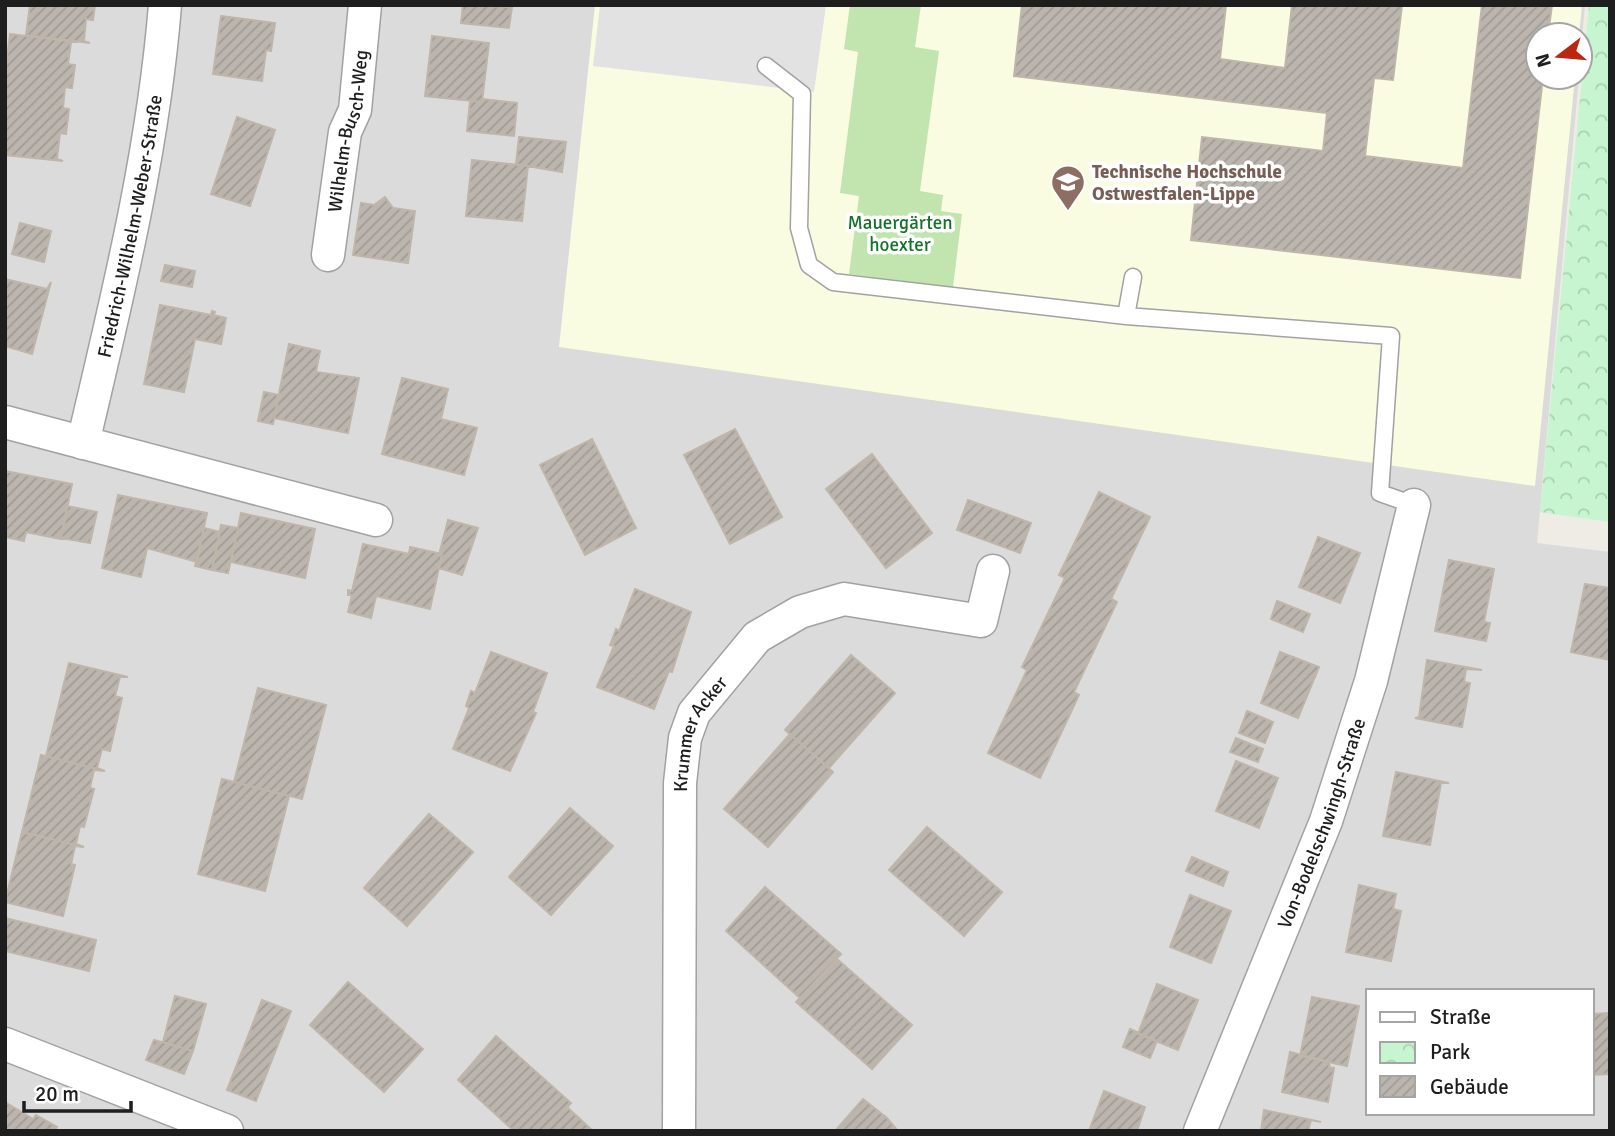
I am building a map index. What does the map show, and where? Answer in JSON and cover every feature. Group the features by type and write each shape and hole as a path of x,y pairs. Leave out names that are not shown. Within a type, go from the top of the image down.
{"street":[{"name":"Friedrich-Wilhelm-Weber-Straße","path":"83,443 130,244 160,68 165,5"},
{"name":"Wilhelm-Busch-Weg","path":"328,255 345,132 355,110 365,5"},
{"path":"5,422 376,520"},
{"name":"Von-Bodelschwingh-Straße","path":"1200,1131 1326,821 1371,681 1414,505"},
{"name":"Krummer Acker","path":"679,1131 680,783 685,738 694,713 757,636 800,612 844,599 981,621 993,570"},
{"path":"5,1044 227,1131"}],"lane":[{"path":"765,66 802,94 799,228 809,265 833,282 1126,316 1391,335 1380,493 1414,505"},
{"path":"1126,316 1133,277"}],"shaded area":[{"path":"5,5 1585,5 1584,21 1524,21 1524,91 1578,91 1537,543 1610,552 1610,1131 5,1131"},
{"name":"Technische Hochschule Ostwestfalen-Lippe","path":"595,5 1582,5 1580,21 1524,21 1524,91 1574,91 1535,486 559,347"},
{"path":"600,5 826,5 814,92 593,66"}],"green space":[{"name":"Mauergärten hoexter","path":"850,5 921,5 915,47 939,51 920,191 943,195 941,211 962,214 953,287 849,274 859,196 840,193 858,52 844,49"},
{"path":"1589,5 1610,5 1610,522 1540,512 1581,91 1594,91 1594,21 1587,21"}],"building":[{"path":"30,5 95,5 93,20 86,19 84,41 90,43 26,35"},
{"path":"463,5 512,7 509,28 461,23"},
{"path":"1022,5 1226,5 1220,59 1285,68 1292,5 1402,5 1393,80 1374,78 1365,156 1463,168 1482,5 1552,5 1550,21 1524,21 1524,91 1541,91 1520,278 1191,240 1202,137 1323,151 1327,113 1014,76"},
{"path":"221,16 275,23 271,51 266,50 262,81 213,74"},
{"path":"10,34 77,42 71,42 68,64 75,65 72,88 65,87 63,108 69,109 66,134 60,133 57,159 63,161 5,155 5,76"},
{"path":"432,36 489,43 482,102 425,96"},
{"path":"483,99 517,103 514,136 467,131 470,101 482,102"},
{"path":"237,117 275,130 250,206 211,194"},
{"path":"519,137 566,142 562,172 516,164"},
{"path":"472,160 528,166 522,221 466,216"},
{"path":"385,197 393,208 415,211 408,263 353,255 361,203 374,205"},
{"path":"20,223 51,231 44,262 12,254"},
{"path":"165,265 195,271 192,287 161,281"},
{"path":"5,279 47,289 51,282 32,354 5,346"},
{"path":"160,305 211,315 212,311 215,312 214,315 226,318 221,344 195,339 184,392 144,384"},
{"path":"289,344 320,351 316,372 359,378 348,433 274,418"},
{"path":"402,378 448,389 441,419 477,428 464,475 382,454"},
{"path":"264,392 279,395 273,424 258,421"},
{"path":"735,429 782,517 730,544 684,455"},
{"path":"592,439 636,528 585,555 540,465"},
{"path":"872,454 932,533 886,568 826,489"},
{"path":"5,471 72,484 61,539 26,532 24,541 5,537"},
{"path":"1099,492 1150,517 1111,599 1117,602 1074,692 1079,695 1040,778 988,753 1027,670 1022,667 1065,578 1059,575"},
{"path":"118,495 207,513 197,562 147,548 141,577 102,568"},
{"path":"968,500 1031,523 1020,553 957,530"},
{"path":"67,506 97,512 90,543 61,538"},
{"path":"241,513 315,529 305,578 231,562"},
{"path":"448,520 478,528 462,575 439,568 442,554 439,555"},
{"path":"221,525 238,528 228,573 212,570"},
{"path":"204,528 220,532 212,570 195,566"},
{"path":"1318,537 1360,553 1340,603 1299,587"},
{"path":"363,544 409,554 410,547 442,554 430,609 376,596 371,618 348,612 352,595 348,595 348,590 352,591"},
{"path":"1449,560 1494,569 1484,622 1490,623 1486,641 1435,631"},
{"path":"1585,584 1610,588 1610,660 1571,652"},
{"path":"635,589 691,612 672,672 669,671 654,709 597,687 614,646 610,645 616,629 619,631"},
{"path":"1277,601 1310,614 1303,632 1271,619"},
{"path":"491,652 547,673 533,712 536,713 510,771 453,749 469,708 466,706 471,691 475,693"},
{"path":"1280,652 1319,667 1298,718 1261,703"},
{"path":"851,655 895,693 829,768 785,730"},
{"path":"1427,660 1482,670 1466,669 1464,682 1470,683 1462,727 1415,718 1419,717"},
{"path":"69,663 128,677 120,677 115,696 122,698 110,751 102,749 97,768 105,771 46,756"},
{"path":"258,688 326,705 302,799 234,782"},
{"path":"1247,711 1273,722 1265,743 1239,733"},
{"path":"790,734 833,772 768,847 724,809"},
{"path":"1236,738 1263,749 1258,762 1230,752"},
{"path":"41,755 105,771 94,770 90,788 94,789 84,827 80,826 76,844 84,847 22,832"},
{"path":"1236,761 1278,778 1259,828 1216,811"},
{"path":"1396,772 1449,783 1441,783 1430,845 1383,836"},
{"path":"222,779 289,796 265,891 198,874"},
{"path":"570,808 613,846 551,915 509,877"},
{"path":"429,814 473,852 407,926 364,888"},
{"path":"927,827 1002,892 964,936 889,870"},
{"path":"22,832 84,847 75,846 71,864 75,865 63,916 5,902"},
{"path":"1192,857 1228,872 1223,886 1186,871"},
{"path":"1359,885 1396,894 1393,909 1401,911 1391,961 1346,952"},
{"path":"765,887 841,954 800,998 726,931"},
{"path":"1190,895 1231,911 1211,963 1170,947"},
{"path":"5,918 96,940 89,971 5,951"},
{"path":"837,959 912,1025 872,1069 796,1002"},
{"path":"348,982 423,1049 384,1092 310,1025"},
{"path":"1157,984 1198,1000 1178,1050 1138,1034"},
{"path":"175,996 206,1004 193,1051 163,1042"},
{"path":"1312,997 1359,1006 1347,1066 1300,1056"},
{"path":"262,1000 291,1011 256,1101 227,1090"},
{"path":"1610,1013 1610,1074 1594,1075 1594,1014"},
{"path":"1130,1029 1157,1041 1150,1058 1123,1047"},
{"path":"496,1036 571,1103 546,1131 514,1131 458,1080"},
{"path":"154,1040 193,1051 184,1074 146,1060"},
{"path":"1290,1052 1330,1062 1329,1067 1334,1068 1328,1102 1282,1092"},
{"path":"1104,1091 1145,1107 1137,1131 1089,1131"},
{"path":"863,1099 887,1118 898,1131 835,1131"},
{"path":"5,1102 33,1119 36,1115 57,1127 55,1131 5,1131"},
{"path":"567,1107 593,1131 546,1131"},
{"path":"1264,1110 1321,1122 1311,1120 1308,1131 1261,1131"}],"place":[{"name":"Technische Hochschule Ostwestfalen-Lippe","path":"1068,212"}]}
